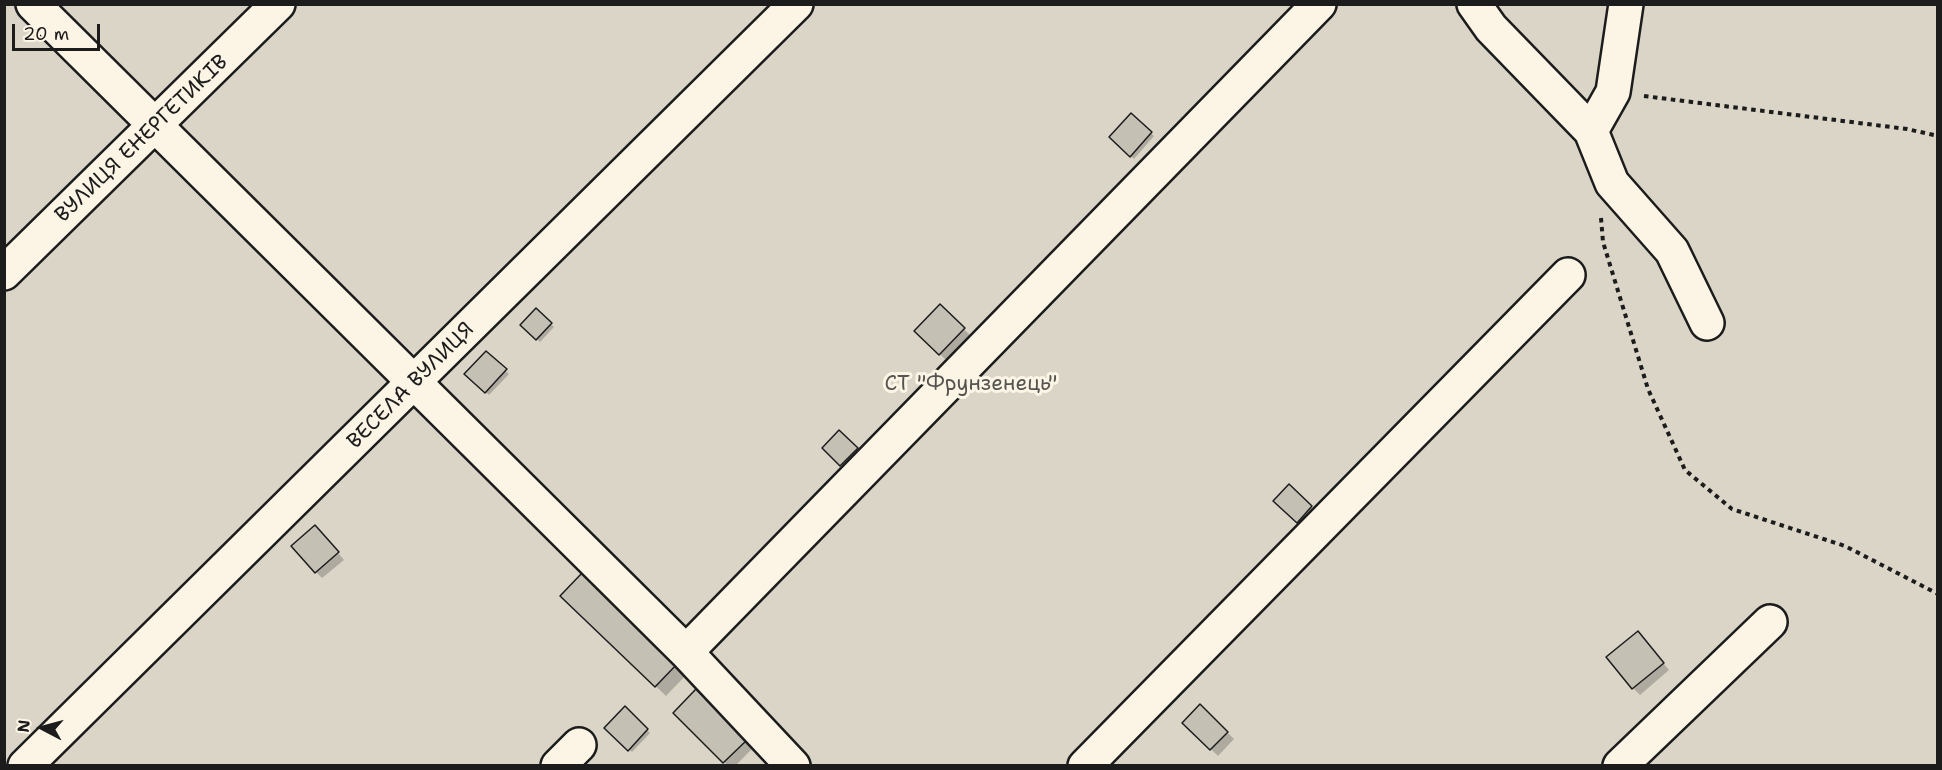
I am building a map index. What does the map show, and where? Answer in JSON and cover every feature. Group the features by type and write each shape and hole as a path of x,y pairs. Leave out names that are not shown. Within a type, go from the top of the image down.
{"lane":[{"path":"33,4 686,652 793,765"},
{"name":"ВУЛИЦЯ ЕНЕРГЕТИКІВ","path":"4,273 158,126 278,4"},
{"name":"ВЕСЕЛА ВУЛИЦЯ","path":"25,765 415,383 796,4"},
{"path":"686,652 1319,4"},
{"path":"1474,4 1491,28 1590,131 1612,183 1672,251 1707,323"},
{"path":"1590,131 1613,92 1626,4"},
{"path":"1085,765 1568,275"},
{"path":"1620,765 1770,622"}],"path":[{"path":"1613,92 1907,129 1938,136"},
{"path":"1599,209 1603,242 1648,389 1685,470 1732,509 1845,546 1938,594"}],"green space":[{"name":"СТ \"Фрунзенець\"","path":"5,5 1937,5 1937,765 5,765"}],"building":[{"path":"1131,113 1152,132 1130,157 1109,137"},
{"path":"940,304 965,328 939,355 914,331"},
{"path":"536,308 552,323 536,340 520,325"},
{"path":"486,351 507,369 485,393 464,374"},
{"path":"839,430 858,448 840,466 822,448"},
{"path":"1289,484 1312,506 1297,523 1273,501"},
{"path":"315,525 339,552 315,573 291,546"},
{"path":"583,572 678,663 655,687 560,596"},
{"path":"1638,631 1664,663 1632,689 1606,657"},
{"path":"696,689 747,740 723,763 673,713"},
{"path":"1200,704 1228,732 1210,750 1182,723"},
{"path":"625,706 648,729 628,751 604,728"}]}
